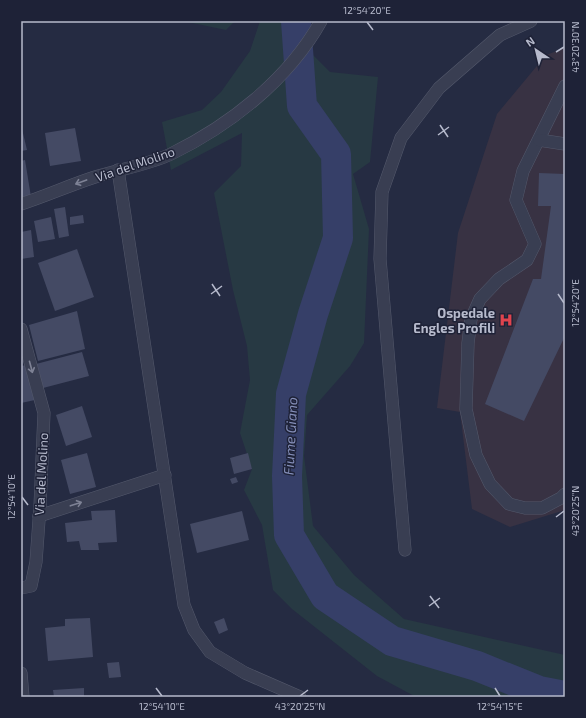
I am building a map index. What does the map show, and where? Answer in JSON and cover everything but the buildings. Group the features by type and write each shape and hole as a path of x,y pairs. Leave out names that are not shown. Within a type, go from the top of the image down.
{"street":[{"name":"Via del Molino","path":"21,204 118,170 169,155 212,132 266,90 311,38 321,21"},
{"path":"405,550 380,259 382,192 401,138 439,88 500,35 531,21"},
{"path":"565,86 523,171 516,200 535,244 526,260 499,279 480,299 471,319 468,342 466,409 476,455 490,484 509,504 525,508 542,508 561,498 565,494"},
{"path":"538,140 565,144"},
{"path":"118,170 184,605 194,630 210,652 246,673 300,697"},
{"name":"Via del Molino","path":"21,329 44,413 36,562 31,586 21,588"},
{"path":"39,516 165,475"},
{"path":"21,672 23,697"}],"shaded area":[{"path":"183,21 235,21 226,30"},
{"path":"260,21 309,21 311,53 330,72 378,77 370,162 353,174 369,229 364,343 350,366 307,415 304,456 313,526 354,575 404,619 565,655 565,697 416,697 377,676 292,609 273,590 262,525 244,490 252,469 240,433 250,380 247,346 233,290 214,193 241,166 242,133 171,170 162,122 202,110 221,92 250,51"},
{"name":"Ospedale Engles Profili","path":"565,48 565,510 510,527 472,509 460,412 437,408 458,233 497,114 546,55"}],"waterway":[{"name":"Fiume Giano","path":"296,21 302,106 336,154 338,238 313,314 291,394 287,476 289,535 325,596 392,641 477,666 539,691 565,696"}],"place":[{"name":"Ospedale Engles Profili","path":"506,320"}]}
